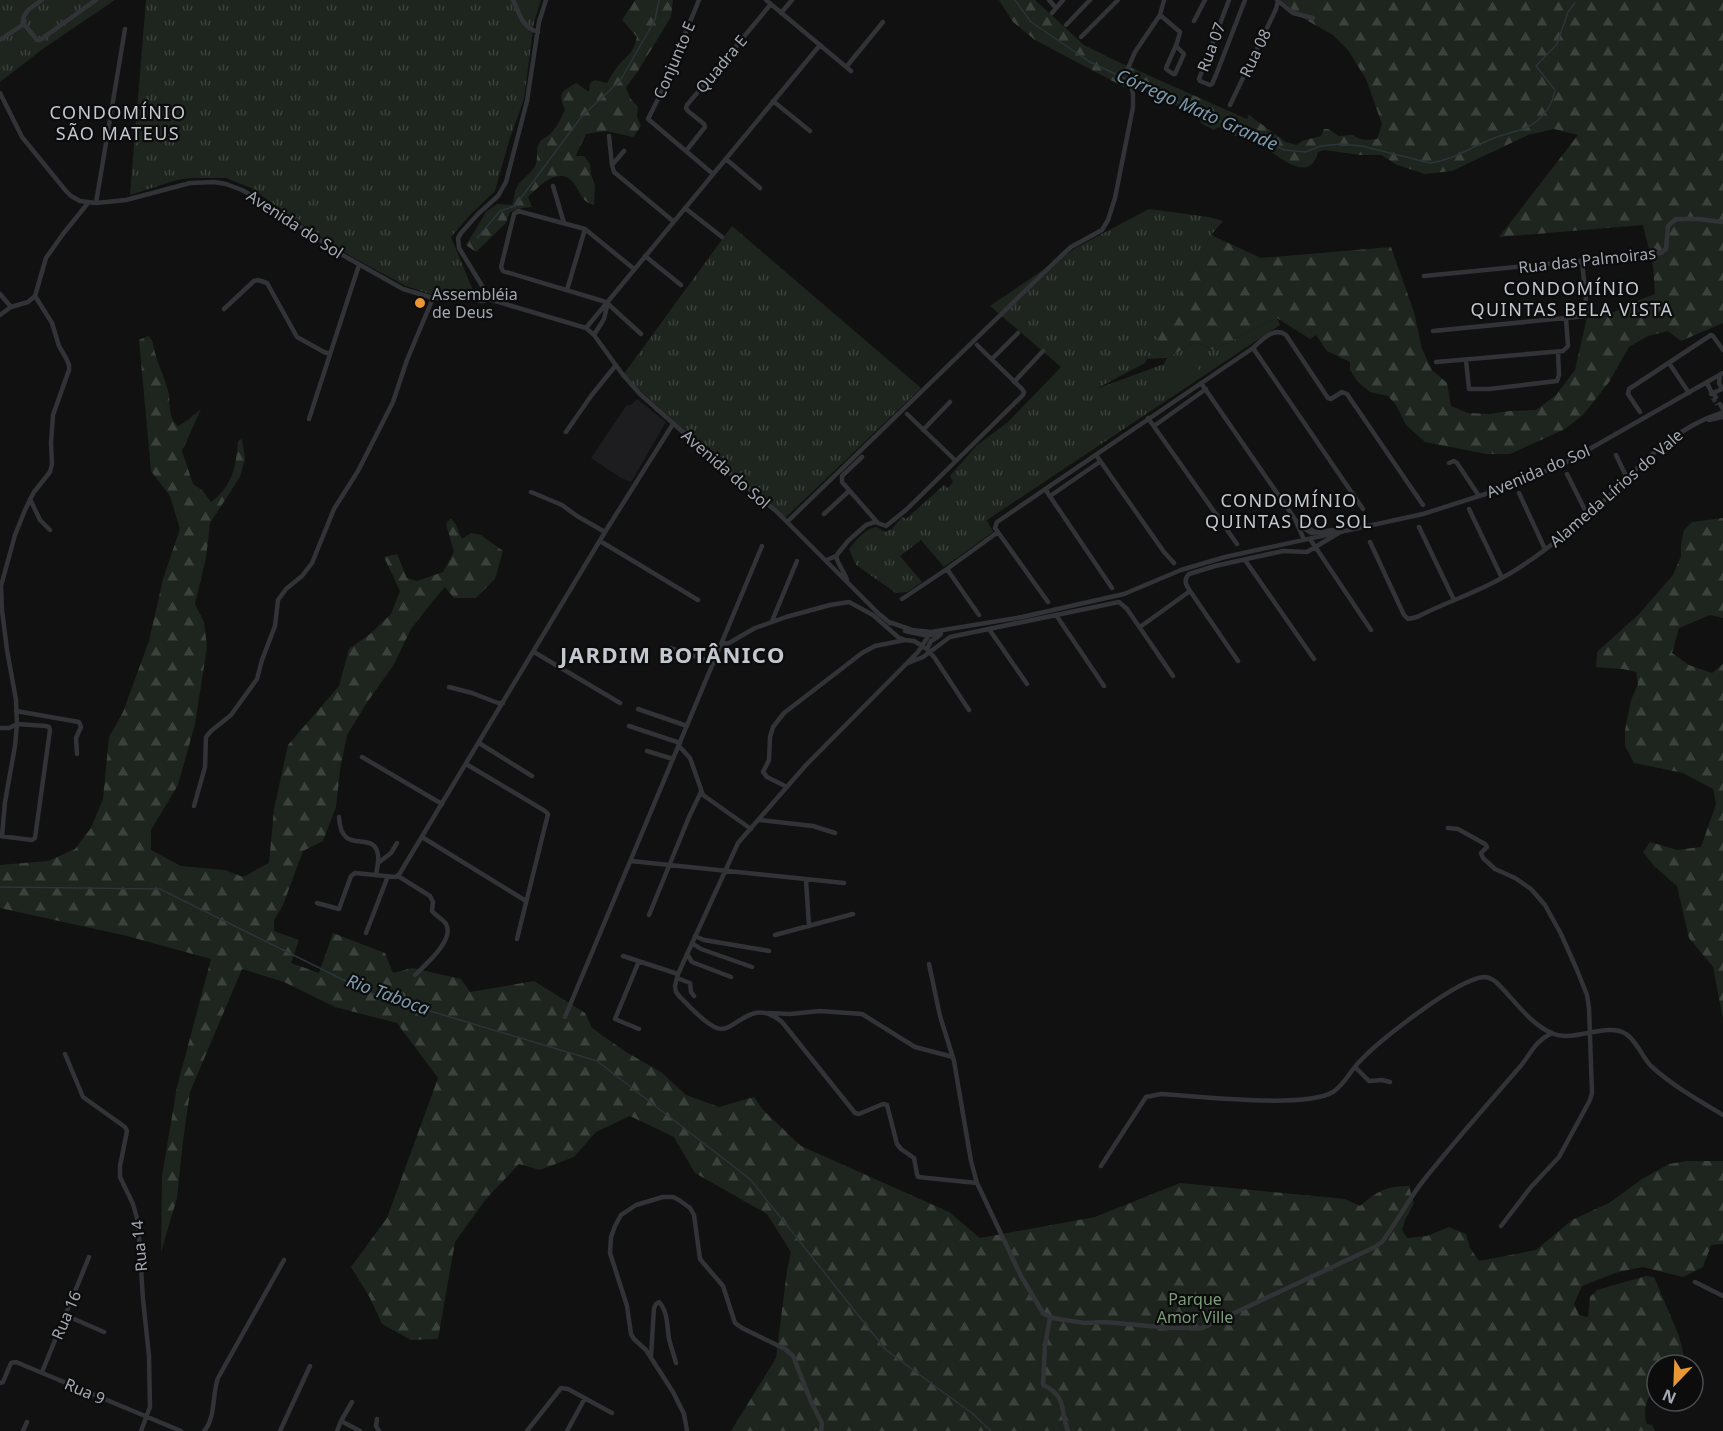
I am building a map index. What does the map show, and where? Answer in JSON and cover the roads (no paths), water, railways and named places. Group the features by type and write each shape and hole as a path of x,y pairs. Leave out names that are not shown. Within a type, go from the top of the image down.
{"street":[{"path":"42,0 24,15 24,24 36,39 40,40 96,0"},
{"path":"513,0 526,27 538,32"},
{"path":"482,299 485,291 459,248 458,238 478,214 498,196 506,183 527,101 538,32 546,0"},
{"name":"Conjunto E","path":"686,151 648,119 699,0"},
{"path":"766,0 851,71"},
{"path":"781,13 792,0"},
{"path":"1049,0 1056,8"},
{"path":"1052,13 1063,0"},
{"path":"1066,25 1090,0"},
{"path":"1081,37 1118,0"},
{"path":"787,522 1059,257 1071,247 1102,230 1110,216 1115,198 1133,107 1128,68 1160,15 1164,0"},
{"path":"1194,21 1205,0"},
{"name":"Rua 07","path":"1229,0 1199,79 1206,84 1212,85 1245,0"},
{"path":"1278,0 1293,13 1313,18"},
{"name":"Rua 08","path":"1230,105 1276,9 1278,0"},
{"name":"Quadra E","path":"686,151 705,127 688,111 687,105 771,4"},
{"path":"1160,15 1180,32 1166,69 1174,75 1184,54 1176,46"},
{"path":"847,66 883,22"},
{"path":"0,40 24,24"},
{"path":"96,202 125,28"},
{"path":"585,328 820,45"},
{"path":"0,93 22,137 71,196 88,203 46,258 35,296 28,302 11,307 0,315"},
{"path":"773,101 810,131"},
{"path":"609,136 614,172 673,221"},
{"path":"612,165 624,151"},
{"path":"686,151 713,174"},
{"path":"726,159 760,188"},
{"name":"Avenida do Sol","path":"88,203 126,200 190,183 226,184 265,202 319,240 403,289 433,298 494,301 585,328 594,335 639,394 787,522 889,622 908,630 927,633 943,633 958,628"},
{"path":"553,186 564,223"},
{"path":"685,207 722,237"},
{"path":"634,269 585,229 518,211 515,212 501,267 503,271 607,302 641,334"},
{"name":"Rua das Palmoiras","path":"1424,276 1664,252 1667,245 1668,226 1676,219 1723,222"},
{"path":"567,290 585,229"},
{"path":"645,256 681,285"},
{"path":"1433,331 1586,316 1582,261"},
{"path":"309,419 359,265"},
{"path":"224,309 254,281 267,283 293,333 309,345 330,354"},
{"path":"0,294 11,307"},
{"path":"0,728 9,728 16,724 49,727 50,735 35,838 32,840 1,836 15,746 16,724 16,711 15,693 8,661 1,586 15,535 30,499 50,472 53,415 68,375 69,365 58,346 52,323 35,296"},
{"path":"194,806 205,767 206,737 231,715 257,679 275,626 279,600 286,589 302,576 312,562 334,509 370,450 393,402 407,360 433,298"},
{"path":"594,335 604,319 607,302"},
{"path":"1436,362 1565,350 1568,346 1566,319"},
{"path":"1048,602 995,528 997,522 1253,348 1274,331 1286,335 1330,399 1345,392 1423,505"},
{"path":"992,359 1018,333"},
{"path":"1640,412 1628,391 1711,335 1723,350"},
{"path":"862,457 842,476 842,482 877,522 886,526 1023,395 1023,391 977,345"},
{"path":"1253,348 1363,509"},
{"path":"1014,382 1043,351"},
{"path":"1466,360 1470,390 1557,381 1558,352"},
{"path":"1669,363 1689,393"},
{"path":"567,432 591,396 616,365"},
{"path":"1721,389 1719,383 1722,374"},
{"name":"Avenida do Sol","path":"927,633 1013,618 1125,594 1199,564 1333,530 1339,533 1424,514 1526,480 1565,463 1722,374"},
{"path":"1714,379 1721,389"},
{"path":"1201,382 1371,630"},
{"path":"1705,384 1713,396 1721,389"},
{"path":"1154,426 1206,389"},
{"path":"923,430 950,402"},
{"path":"1169,404 1174,411"},
{"name":"Alameda Lírios do Vale","path":"1370,542 1404,615 1408,619 1417,618 1502,578 1545,549 1588,516 1666,441 1692,424 1721,411"},
{"path":"907,414 956,461"},
{"path":"1148,418 1237,544"},
{"path":"398,876 605,532 673,424"},
{"path":"1096,455 1174,563"},
{"path":"1616,455 1628,478"},
{"path":"1449,463 1456,461 1479,496"},
{"path":"1053,494 1098,463"},
{"path":"1070,471 1076,478"},
{"path":"1567,474 1588,516"},
{"path":"1045,489 1112,588"},
{"path":"824,514 849,491"},
{"path":"531,492 562,505 584,521 605,532"},
{"path":"1519,493 1545,549"},
{"path":"30,499 40,520 50,530"},
{"path":"1469,509 1502,578"},
{"path":"1295,519 1308,536"},
{"path":"827,560 836,556 860,530 870,523 877,522"},
{"path":"1419,526 1454,600"},
{"path":"902,599 998,532"},
{"path":"1238,661 1185,583 1186,577 1215,566 1283,551 1303,553 1339,533"},
{"path":"600,541 698,600"},
{"path":"565,1017 762,546"},
{"path":"836,556 848,583"},
{"path":"1245,560 1314,659"},
{"path":"772,621 797,561"},
{"path":"947,569 979,615"},
{"path":"1140,627 1190,591"},
{"path":"722,644 729,643 755,627 772,621 849,602 873,615 895,635 924,648 969,710"},
{"path":"924,648 950,637 1121,602 1173,676"},
{"path":"1056,615 1104,686"},
{"path":"989,629 1027,684"},
{"path":"927,633 930,643"},
{"path":"922,658 927,633"},
{"path":"943,633 918,652 835,736 738,843 677,977 675,989 678,995 711,1025 720,1029 725,1029 748,1015 773,1012 789,1014 820,1011 862,1014 915,1047 953,1057"},
{"path":"787,787 767,777 763,772 769,760 771,734 780,717 801,698 862,653 875,646 905,640"},
{"path":"671,648 714,663"},
{"path":"534,652 620,703"},
{"path":"918,652 922,658"},
{"path":"908,663 922,658"},
{"path":"449,687 503,703"},
{"path":"638,709 687,726"},
{"path":"16,711 79,722 81,727 76,738 77,754"},
{"path":"629,726 680,745 690,758 701,792 709,801 751,829"},
{"path":"479,743 532,776"},
{"path":"647,751 673,759"},
{"path":"362,757 442,804"},
{"path":"466,764 548,814 517,939"},
{"path":"650,915 701,792"},
{"path":"339,818 346,838 374,845 378,854 376,875"},
{"path":"759,820 813,826 835,833"},
{"path":"1448,828 1458,829 1485,844 1487,847 1481,853 1483,858 1499,871 1523,883 1545,905 1561,934 1584,987 1589,1008 1592,1093 1586,1109 1559,1157 1531,1187 1501,1226"},
{"path":"422,837 526,902"},
{"path":"378,863 392,853 397,843"},
{"path":"631,861 844,883"},
{"path":"317,903 338,909 352,874 357,873 398,876 430,896 433,902 432,911 444,921 447,935 442,947 415,975"},
{"path":"366,933 388,876"},
{"path":"806,880 809,926"},
{"path":"775,935 853,915"},
{"path":"695,936 769,951"},
{"path":"692,943 701,949 752,967"},
{"path":"687,954 692,962 730,977"},
{"path":"623,956 690,983 694,996"},
{"path":"639,961 615,1018 639,1029"},
{"path":"929,964 940,1016 953,1057 977,1183 1025,1283 1043,1312 1050,1317 1085,1323 1105,1322 1170,1328 1202,1328 1375,1247 1382,1242 1418,1188 1463,1131 1519,1068 1538,1042 1552,1033"},
{"path":"1101,1166 1142,1101 1150,1096 1161,1094 1278,1100 1326,1095 1333,1092 1374,1048 1418,1013 1465,984 1482,978 1490,978 1496,982 1535,1022 1552,1033 1565,1036 1617,1030 1627,1034 1649,1064 1684,1092 1723,1115"},
{"path":"766,1014 782,1023 856,1114 887,1105 897,1144 914,1158 918,1177 977,1183"},
{"name":"Rua 14","path":"65,1054 83,1096 125,1127 127,1131 120,1173 121,1182 129,1195 138,1222 149,1356 150,1401 141,1431"},
{"path":"1355,1067 1369,1081 1382,1080 1390,1083"},
{"path":"687,1431 684,1414 673,1392 646,1350 631,1334 627,1306 610,1253 615,1226 621,1215 636,1205 663,1197 673,1197 690,1208 694,1215 700,1259 723,1286 735,1323 785,1349 793,1356 822,1423 821,1431"},
{"name":"Rua 16","path":"42,1372 89,1257"},
{"path":"204,1431 210,1423 218,1378 284,1260"},
{"path":"1695,1282 1723,1296"},
{"path":"651,1358 654,1308 659,1302 663,1305 665,1312 669,1340 676,1363"},
{"path":"66,1316 104,1332"},
{"path":"1050,1317 1045,1346 1043,1385 1048,1387 1063,1403 1068,1431"},
{"name":"Rua 9","path":"0,1383 3,1382 13,1362 181,1431"},
{"path":"280,1431 310,1366"},
{"path":"527,1431 561,1388 568,1389 612,1413"},
{"path":"567,1431 585,1398"},
{"path":"337,1431 352,1402"},
{"path":"377,1419 376,1426 379,1431"},
{"path":"341,1421 360,1431"},
{"path":"23,1431 27,1422"}],"waterway":[{"path":"477,238 500,211 515,206 582,116 620,81 655,20 659,0"},
{"name":"Córrego Mato Grande","path":"1015,0 1031,22 1090,62 1128,80"},
{"name":"Córrego Mato Grande","path":"1132,82 1285,150 1305,152 1321,146 1341,144 1362,146 1430,163 1455,156 1494,138 1527,127 1544,114 1555,90 1536,66 1557,44 1568,12 1575,3"},
{"name":"Rio Taboca","path":"0,887 160,889 370,993 597,1061 750,1179 886,1350 973,1414 991,1431"}],"tunnel":[{"path":"1713,398 1717,405"}],"place":[{"name":"Assembléia de Deus","path":"420,303"}],"district":[{"name":"CONDOMÍNIO SÃO MATEUS","path":"118,123"},
{"name":"CONDOMÍNIO QUINTAS BELA VISTA","path":"1572,299"},
{"name":"CONDOMÍNIO QUINTAS DO SOL","path":"1289,511"},
{"name":"JARDIM BOTÂNICO","path":"673,655"}],"park label":[{"name":"Parque Amor Ville","path":"1195,1308"}]}
